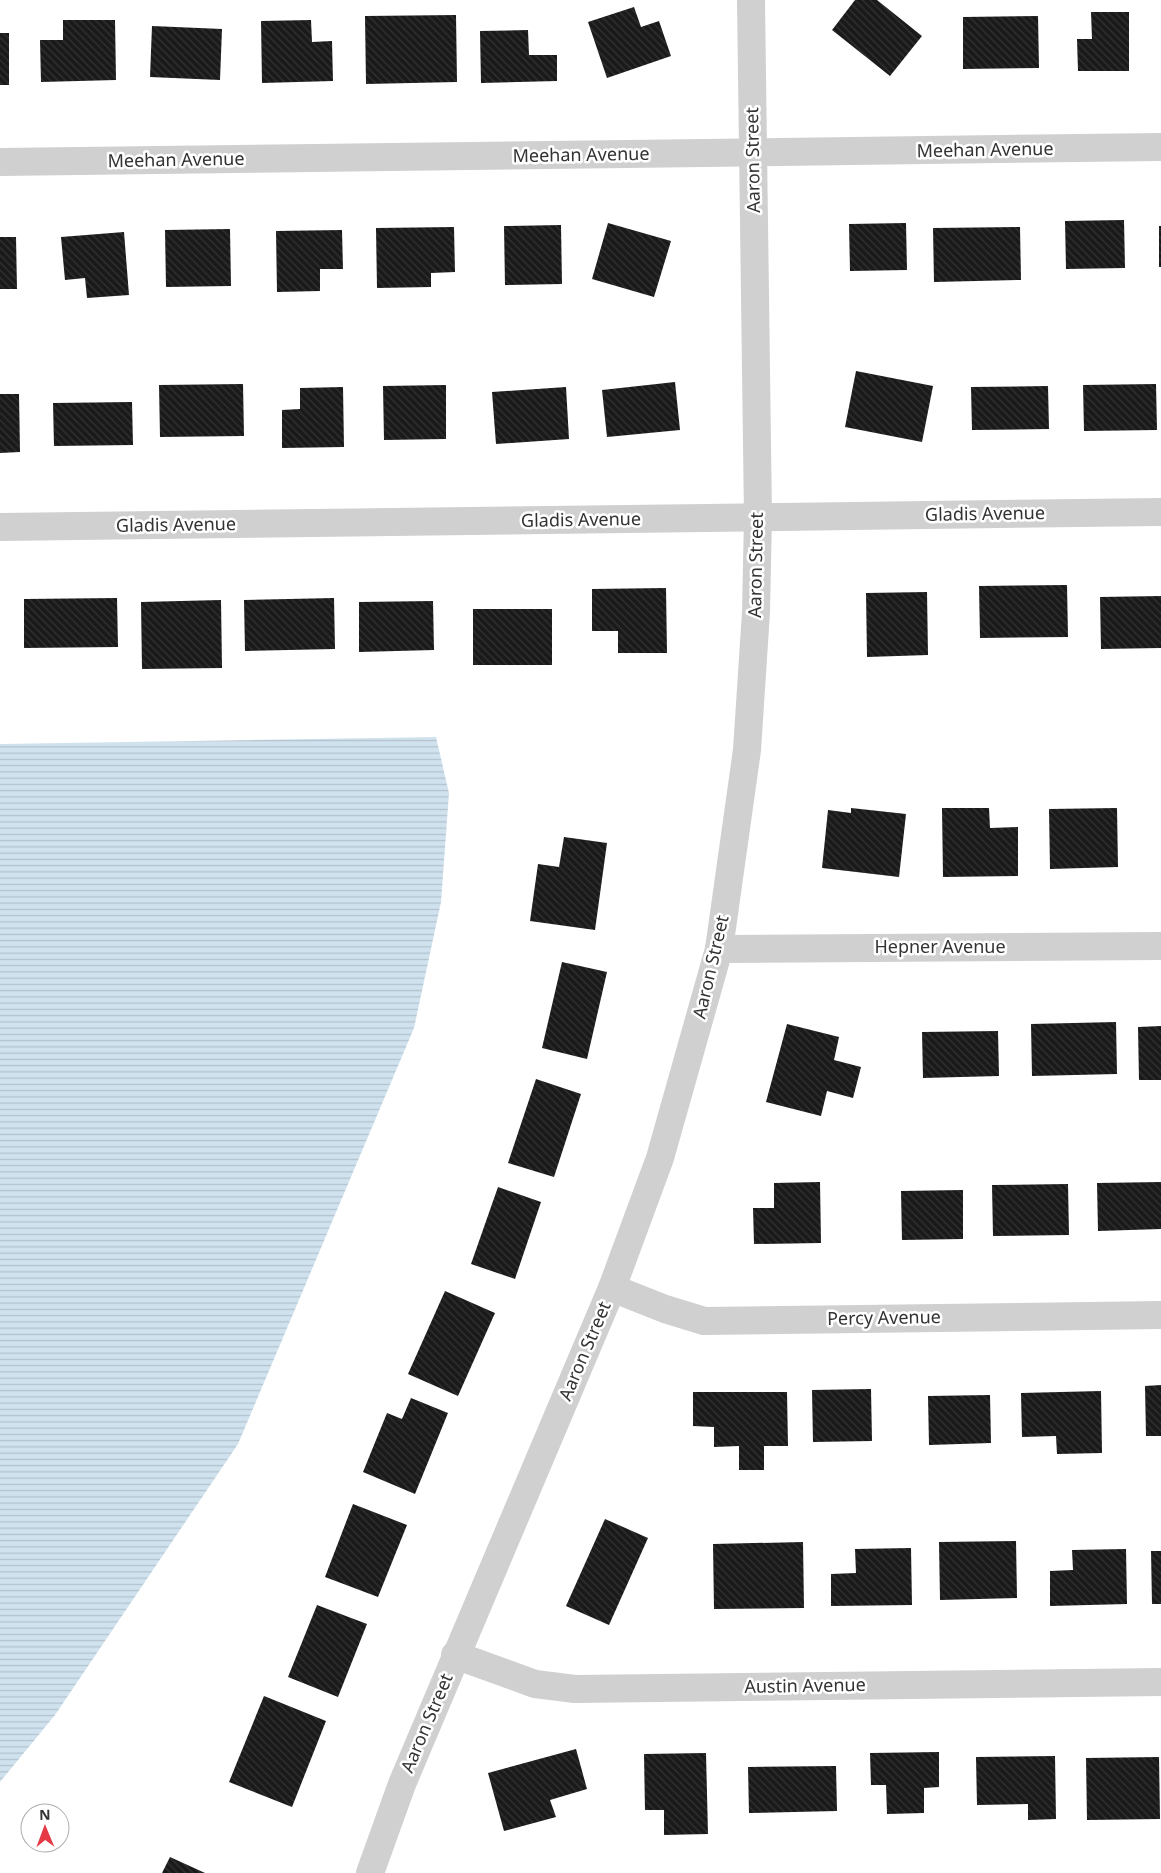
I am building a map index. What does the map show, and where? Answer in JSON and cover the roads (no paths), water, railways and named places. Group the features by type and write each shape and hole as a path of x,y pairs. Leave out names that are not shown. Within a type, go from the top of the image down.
{"street":[{"name":"Aaron Street","path":"370,1873 402,1784 455,1655 612,1288 660,1158 719,949 747,750 756,612 758,517 751,0"},
{"name":"Meehan Avenue","path":"0,162 1161,147"},
{"name":"Gladis Avenue","path":"0,527 1161,512"},
{"name":"Hepner Avenue","path":"719,949 1161,946"},
{"name":"Percy Avenue","path":"612,1288 665,1309 704,1321 1161,1315"},
{"name":"Austin Avenue","path":"455,1655 535,1684 575,1689 1161,1682"}],"water":[{"path":"436,737 449,793 441,902 414,1028 238,1444 55,1715 0,1782 0,744"}]}
